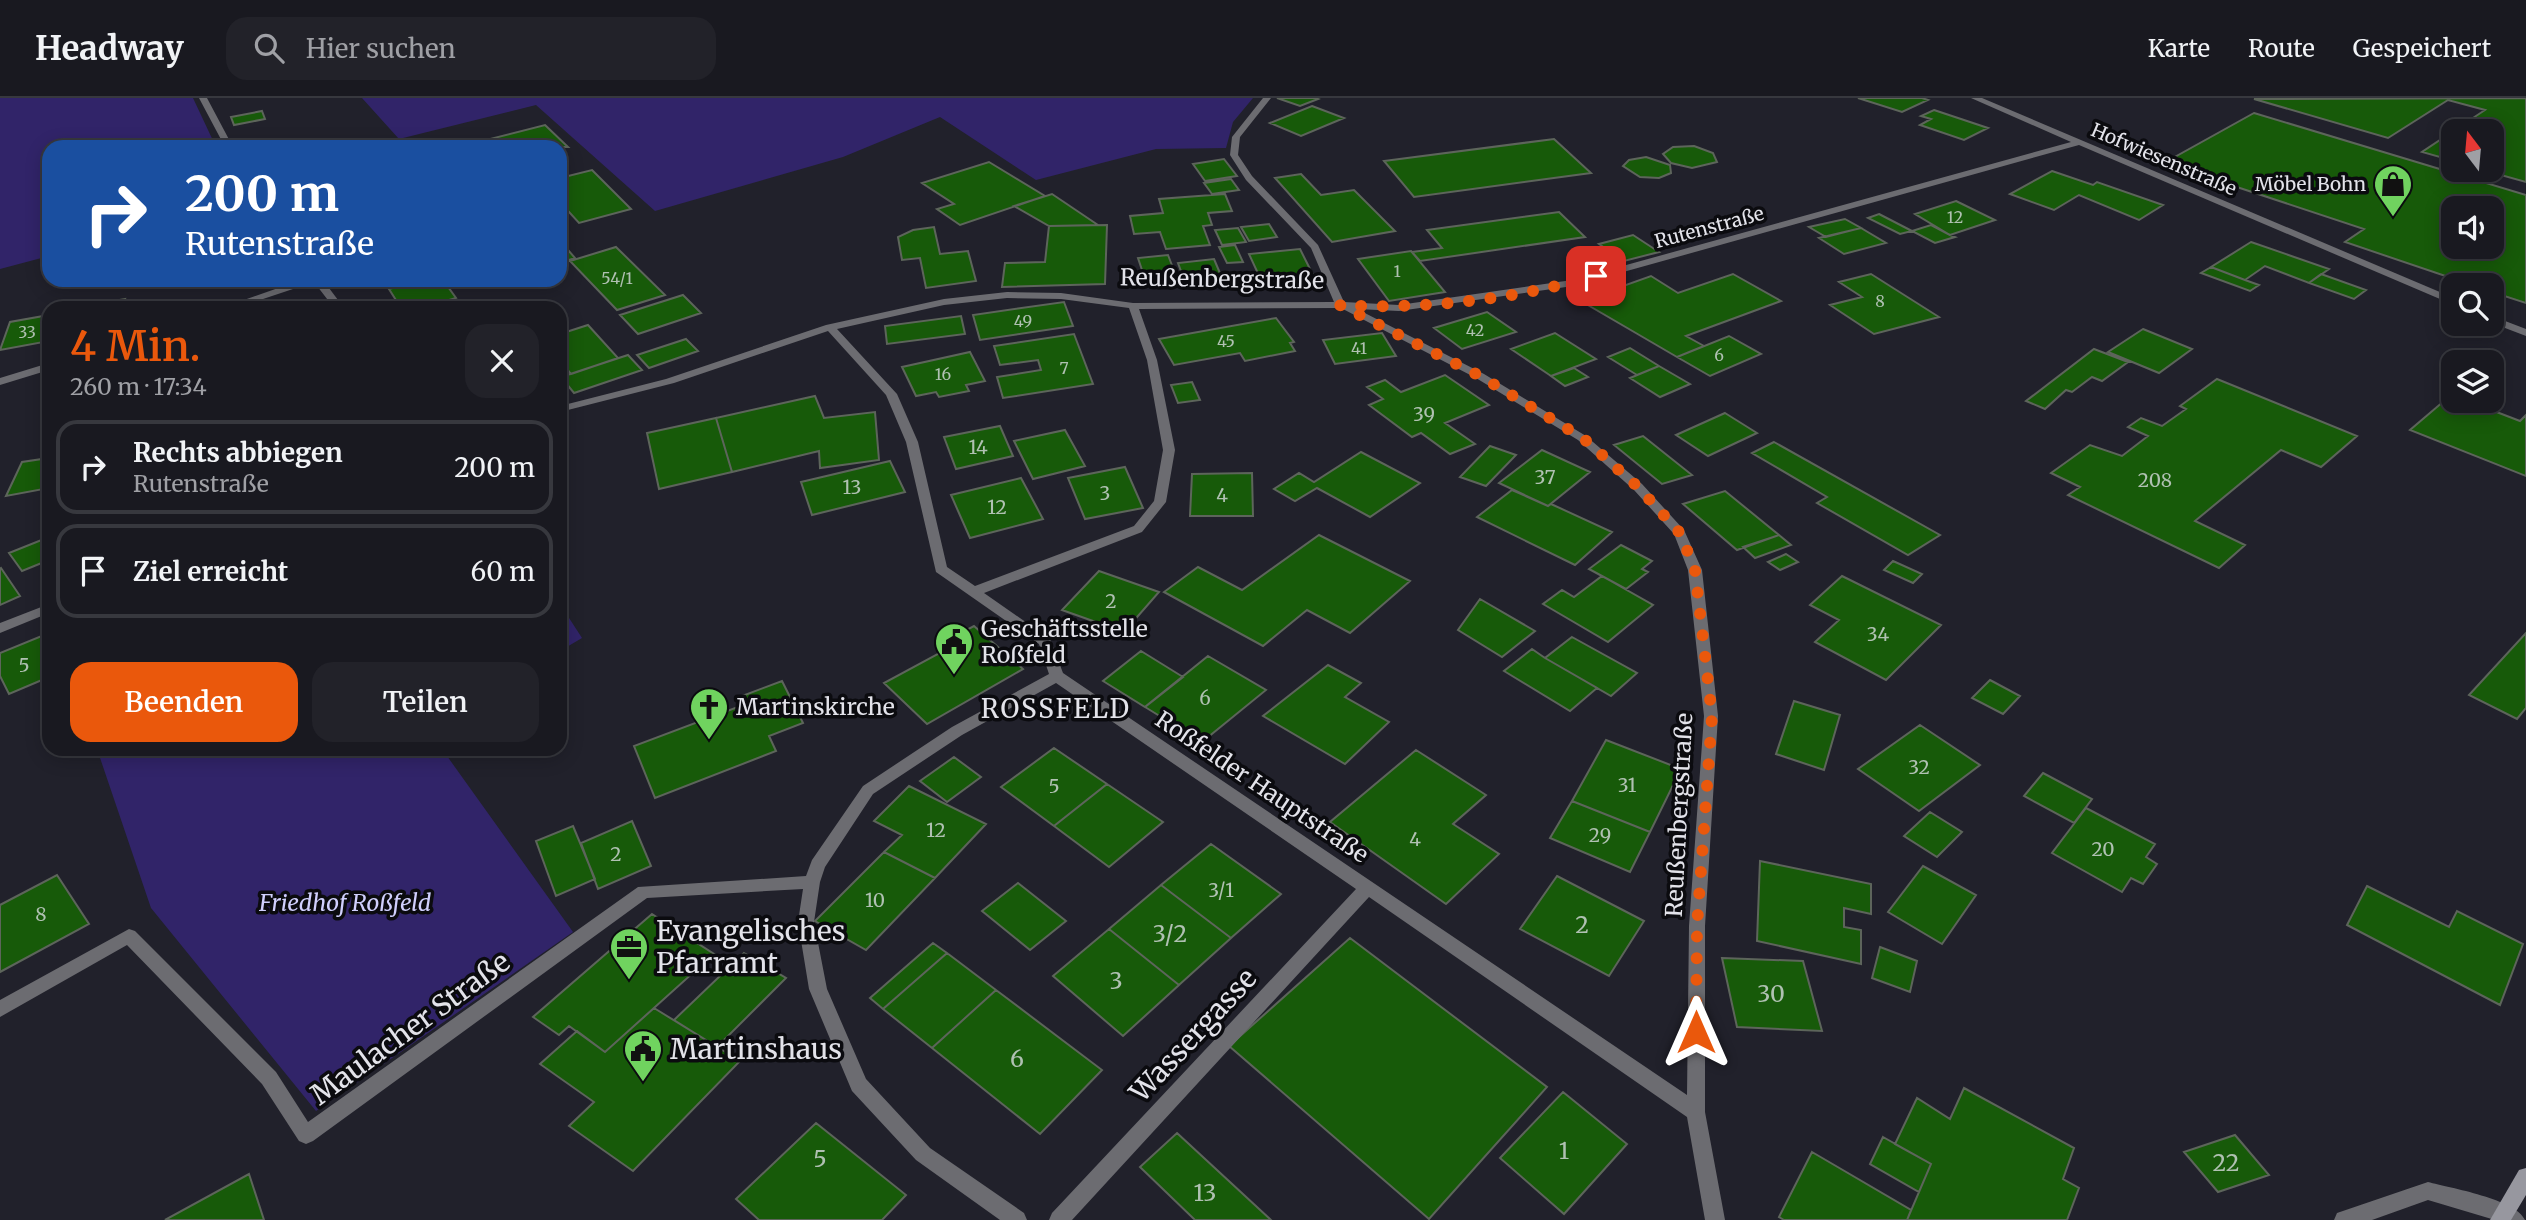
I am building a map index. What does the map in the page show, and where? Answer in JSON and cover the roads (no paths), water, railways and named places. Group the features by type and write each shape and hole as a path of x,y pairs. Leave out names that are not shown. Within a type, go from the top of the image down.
{"main road":[{"path":"2506,1218 2526,1177"}],"street":[{"path":"203,98 225,140"},
{"path":"1267,98 1236,136 1234,155 1249,178 1315,247 1340,305"},
{"name":"Hofwiesenstraße","path":"1975,98 2441,296"},
{"name":"Rutenstraße","path":"1340,305 1399,308 1573,283 2081,142"},
{"path":"247,301 290,287"},
{"name":"Reußenbergstraße","path":"567,407 670,381 830,327 944,302 1007,295 1061,296 1133,306 1340,305 1480,376 1583,438 1638,487 1680,533 1695,570 1712,716 1697,926 1696,1112 1715,1220"},
{"path":"973,592 1138,529 1160,502 1169,450 1154,371 1133,306"},
{"path":"2504,324 2526,333"},
{"path":"830,327 891,394 912,442 941,569 1045,642 1058,676 957,731 868,790 818,865 811,882 806,922 818,989 859,1085 923,1154 1017,1220"},
{"path":"0,382 42,368"},
{"path":"0,628 42,611"},
{"name":"Roßfelder Hauptstraße","path":"1058,676 1696,1112"},
{"name":"Maulacher Straße","path":"0,1009 128,936 269,1078 306,1135 644,892 811,882"},
{"name":"Wassergasse","path":"1059,1220 1368,887"},
{"path":"2344,1220 2428,1191 2506,1218"}],"place":[{"name":"Möbel Bohn","path":"2393,218"},
{"name":"Geschäftsstelle Roßfeld","path":"954,676"},
{"name":"Martinskirche","path":"709,741"},
{"name":"Evangelisches Pfarramt","path":"629,981"},
{"name":"Martinshaus","path":"643,1083"}],"district":[{"name":"ROSSFELD","path":"1056,709"}],"park label":[{"name":"Friedhof Roßfeld","path":"345,903"}]}
